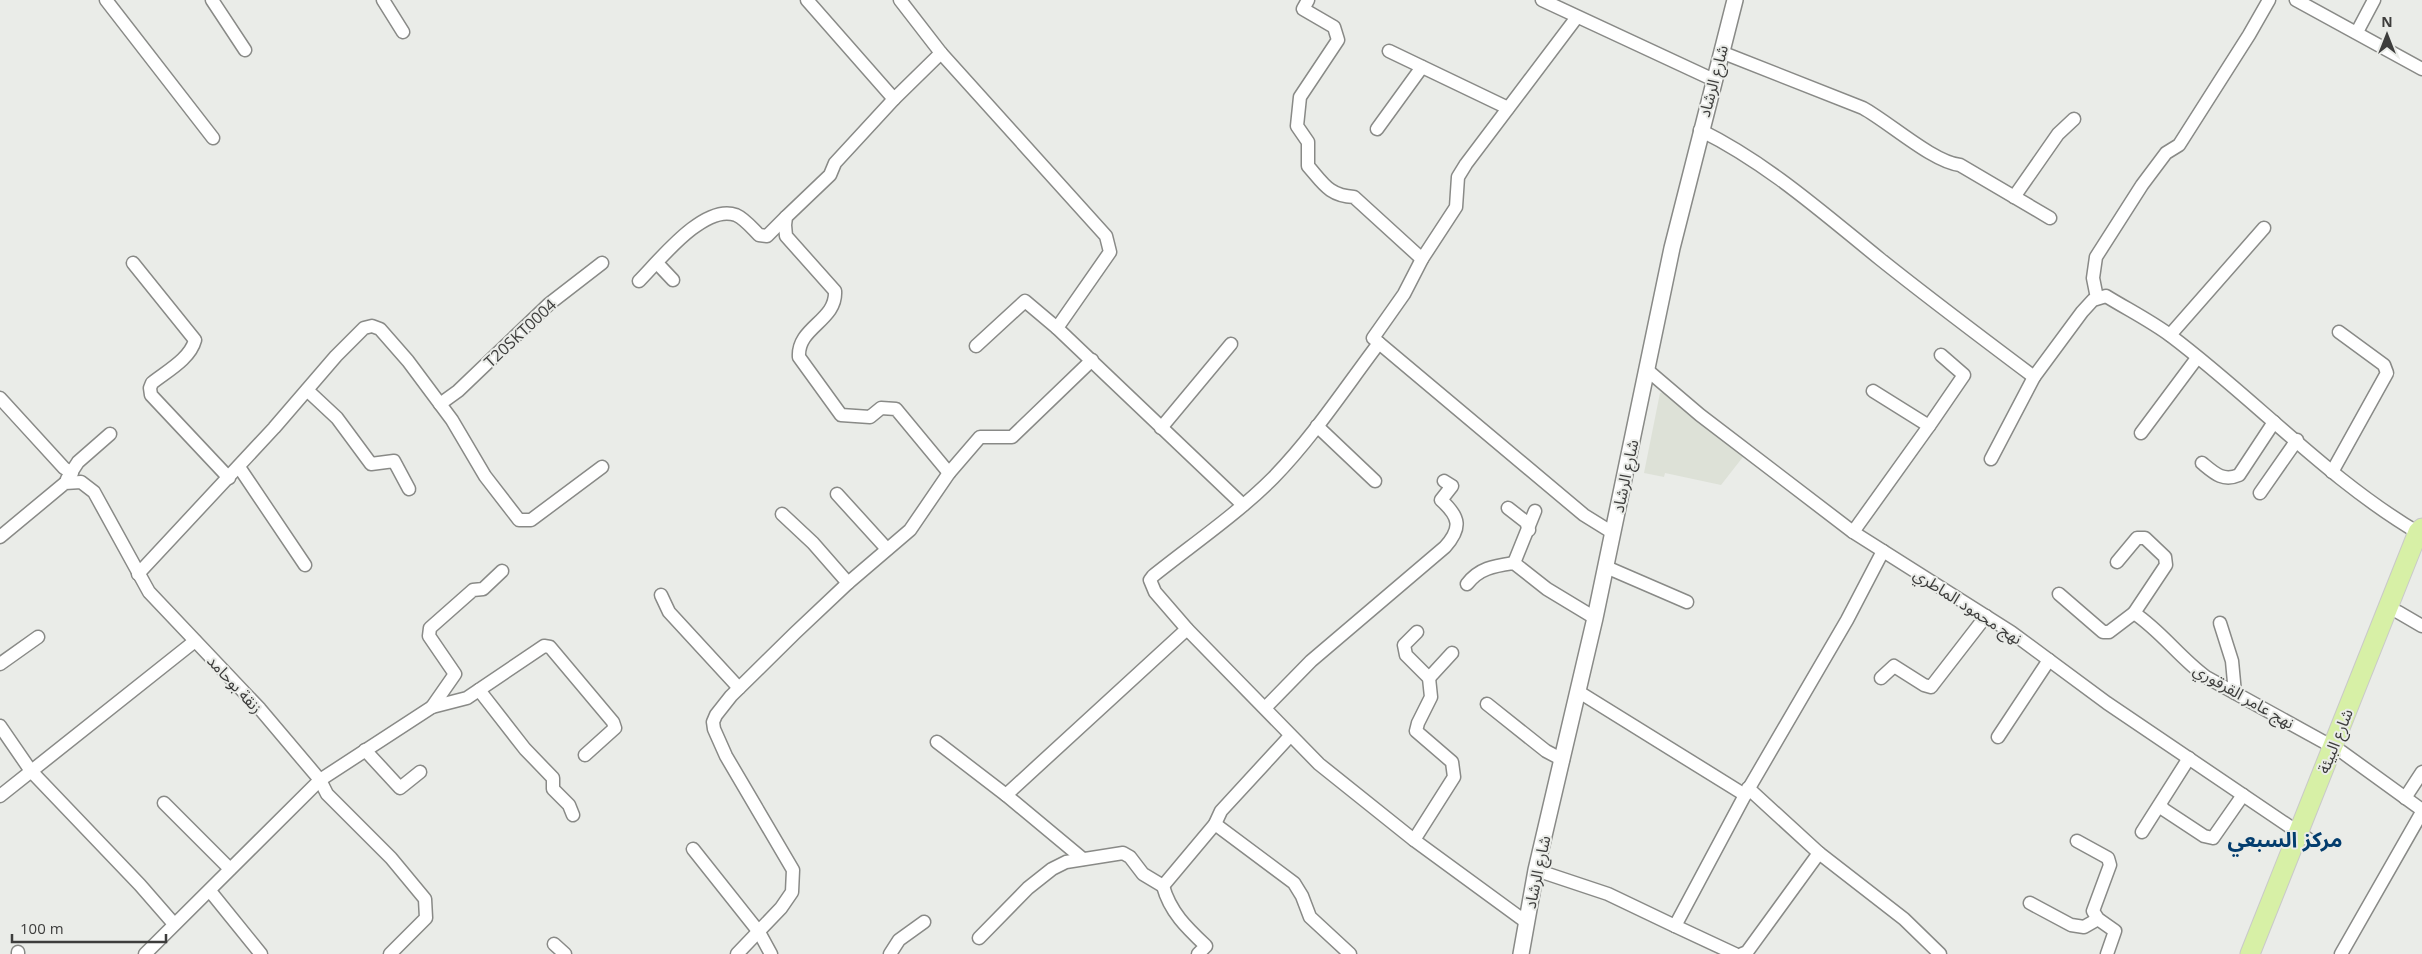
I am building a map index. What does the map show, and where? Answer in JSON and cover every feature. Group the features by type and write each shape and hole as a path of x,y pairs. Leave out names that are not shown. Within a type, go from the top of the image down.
{"main road":[{"name":"شارع البيئة","path":"2338,750 2398,612 2421,536"},
{"name":"شارع البيئة","path":"2250,954 2303,836 2421,536"},
{"name":"شارع البيئة","path":"2262,954 2303,836"}],"street":[{"path":"106,0 213,138"},
{"path":"212,0 245,50"},
{"path":"383,0 403,32"},
{"path":"807,0 894,99"},
{"path":"900,0 941,53 1106,236 1110,252 1057,328"},
{"path":"1308,0 1304,9 1334,27 1338,40 1300,97 1297,126 1308,142 1308,166 1330,191 1340,197 1354,197 1422,259"},
{"path":"1542,0 1577,18 1714,80"},
{"name":"شارع الرشاد","path":"1521,954 1536,870 1579,692 1646,369 1700,130 1735,0"},
{"path":"2097,298 2094,268 2104,243 2161,159 2166,153 2179,145 2269,0"},
{"path":"2296,0 2422,69"},
{"path":"2357,32 2374,0"},
{"path":"1577,18 1458,177 1456,207 1422,259 1404,294 1373,338 1584,515 1613,533"},
{"path":"1389,51 1508,108"},
{"path":"1721,52 1863,108 1883,118 1947,164 1960,165 2050,218"},
{"path":"639,281 657,264 676,241 712,217 723,213 735,214 743,218 758,235 766,236 830,175 835,163 894,99 941,53"},
{"path":"1377,129 1422,67"},
{"path":"2014,197 2058,134 2074,119"},
{"path":"1700,130 1737,149 1774,174 1889,266 2034,377"},
{"path":"786,217 786,236 835,292 836,300 833,309 803,337 798,347 799,357 806,368 841,416 870,417 881,408 896,409 949,473"},
{"path":"2170,335 2264,228"},
{"path":"133,263 195,340 193,347 187,355 152,383 152,395 229,478"},
{"name":"T20SKT0004","path":"440,404 458,391 549,304 602,264"},
{"path":"657,264 673,280"},
{"path":"1990,459 2034,377 2082,312 2097,298 2106,296 2170,335 2297,440 2332,472 2421,536"},
{"path":"976,346 1026,301 1092,360 1243,506"},
{"path":"138,574 239,467 341,350 364,328 372,326 380,329 440,404 452,420 484,476 519,520 531,520 602,466"},
{"path":"2332,472 2387,373 2384,365 2339,332"},
{"path":"1379,343 1317,426 1273,478 1243,506 1150,580 1154,592 1187,629 1319,764 1414,840 1526,922"},
{"path":"1161,428 1231,344"},
{"path":"1853,532 1964,375 1941,355"},
{"path":"2140,433 2197,358"},
{"path":"737,954 781,908 792,892 793,870 726,756 714,729 713,722 716,715 739,688 848,582 910,530 949,473 980,437 1012,437 1092,360"},
{"name":"نهج محمود الماطري","path":"1646,369 1700,415 1853,532 1986,616 2049,660 2100,699 2303,836"},
{"path":"307,390 337,418 371,464 394,461 409,489"},
{"path":"1873,391 1929,426"},
{"name":"زنقة بوحامد","path":"0,398 64,468 94,492 149,592 260,709 320,780 327,794 391,858 424,899 426,918 390,954"},
{"path":"2202,464 2218,476 2229,479 2239,475 2274,422"},
{"path":"1317,426 1375,481"},
{"path":"0,537 74,475 110,434"},
{"path":"2260,493 2297,440"},
{"path":"239,467 305,565"},
{"path":"1265,708 1311,661 1445,547 1455,535 1457,524 1453,511 1440,500 1452,486 1444,481"},
{"path":"837,494 887,549"},
{"path":"1508,508 1526,522 1529,530"},
{"path":"1514,563 1516,553 1529,530 1535,511"},
{"path":"782,514 813,543 848,582"},
{"path":"2059,594 2102,632 2109,632 2134,613 2166,565 2165,557 2145,538 2137,538 2117,562"},
{"path":"1675,926 1746,791 1847,620 1883,551"},
{"path":"1467,584 1475,573 1487,568 1514,563 1547,589 1595,618"},
{"path":"1606,567 1687,602"},
{"path":"145,954 320,780 432,706 455,674 429,636 430,628 472,590 483,589 502,571"},
{"path":"662,595 669,612 739,688"},
{"path":"2398,612 2422,626"},
{"name":"نهج عامر القرقوري","path":"2134,613 2149,623 2188,664 2206,678 2338,750 2422,811"},
{"path":"1881,678 1894,666 1924,685 1931,687 1986,616"},
{"path":"2220,623 2232,661 2234,693"},
{"path":"1006,795 1187,629"},
{"path":"1414,840 1454,777 1452,762 1416,731 1431,697 1429,678 1406,655 1404,645 1417,632"},
{"path":"0,664 38,636"},
{"path":"0,796 195,641"},
{"path":"432,706 467,698 544,646 550,647 613,722 615,728 585,755"},
{"path":"1429,678 1452,653"},
{"path":"1998,737 2049,660"},
{"path":"479,690 524,749 553,778 553,789 569,805 573,815"},
{"path":"1579,692 1746,791 1819,853 1904,919 1940,954"},
{"path":"1487,704 1546,751 1563,760"},
{"path":"0,726 31,771 140,885 174,924"},
{"path":"1163,886 1215,824 1221,811 1290,736"},
{"path":"938,742 1083,859"},
{"path":"366,750 400,788 420,772"},
{"path":"2142,832 2161,805 2189,758"},
{"path":"2405,798 2422,772"},
{"path":"2161,805 2162,809 2204,836 2212,838 2243,795"},
{"path":"164,803 230,869"},
{"path":"2341,954 2422,811"},
{"path":"1215,824 1294,883 1302,896 1310,918 1350,954"},
{"path":"2077,841 2108,858 2110,865 2093,911 2098,919 2115,932 2108,954"},
{"path":"693,849 759,932 771,954"},
{"path":"979,938 1039,878 1066,862 1123,853 1130,857 1143,874 1163,886 1169,906 1206,951"},
{"path":"1742,954 1747,952 1819,853"},
{"path":"1536,870 1608,894 1735,954"},
{"path":"210,891 261,954"},
{"path":"2030,903 2071,925 2084,927 2098,919"},
{"path":"890,954 899,940 924,922"},
{"path":"554,944 565,954"}],"shaded area":[{"path":"1666,391 1746,453 1721,485 1665,473 1664,477 1644,473 1660,393"}],"district":[{"name":"مركز السبعي","path":"2285,839"}]}
